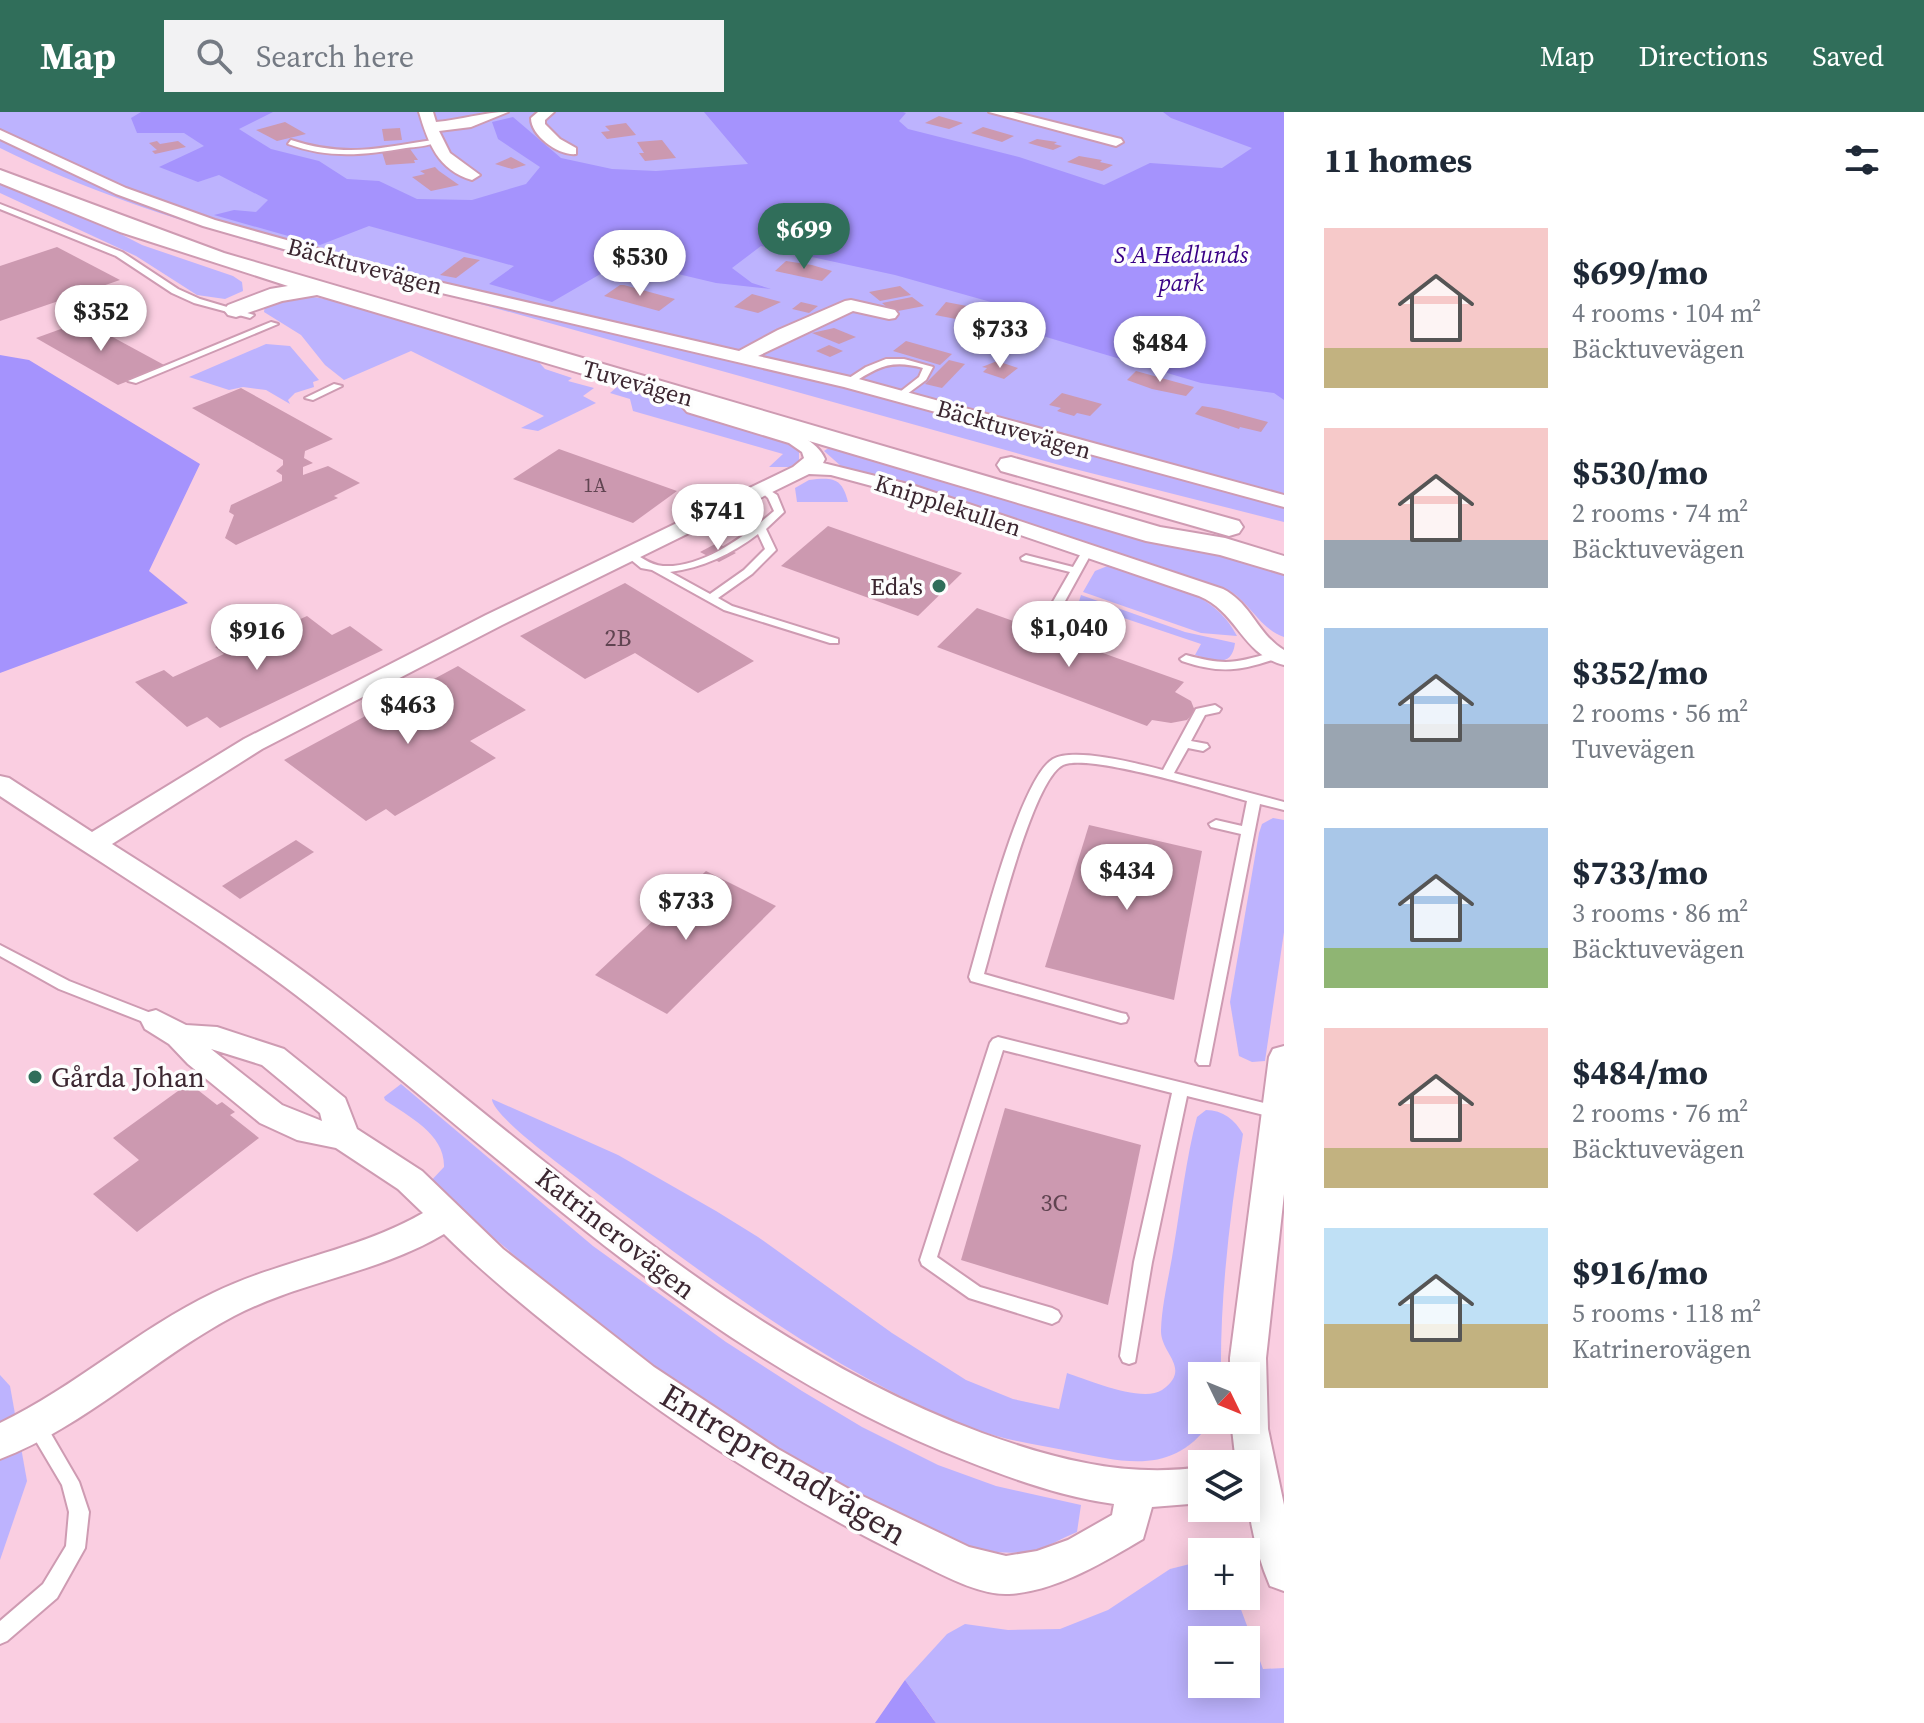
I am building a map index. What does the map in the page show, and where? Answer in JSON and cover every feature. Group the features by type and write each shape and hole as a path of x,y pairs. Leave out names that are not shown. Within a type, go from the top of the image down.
{"main road":[{"name":"Tuvevägen","path":"0,155 99,200 205,235 718,385 955,449"},
{"name":"Tuvevägen","path":"0,176 128,227 339,296 1156,535 1225,547 1284,565"},
{"path":"128,227 150,240 259,281 250,304"},
{"path":"250,304 284,279 309,277 372,291 396,291"},
{"path":"250,304 290,292 339,296"},
{"path":"985,457 1284,542"}],"street":[{"path":"426,112 432,134 447,161 472,175"},
{"path":"432,134 501,112"},
{"path":"547,112 538,118 538,125 555,142 571,151"},
{"path":"996,112 1116,142"},
{"name":"Bäcktuvevägen","path":"0,134 121,191 209,223 426,284 848,382 1229,482 1284,501"},
{"path":"744,356 784,334 851,305 889,314"},
{"path":"91,845 253,744 807,468 815,459 804,443 694,408 682,396"},
{"name":"Knipplekullen","path":"807,468 832,469 905,489 1081,561 1220,597 1234,607 1256,639 1279,657"},
{"name":"Katrinerovägen","path":"0,784 187,905 316,996 602,1226 737,1325 868,1401 970,1448 1068,1478 1136,1491 1188,1486"},
{"path":"168,1028 217,1038 273,1057 334,1107 343,1136"},
{"name":"Entreprenadvägen","path":"168,1028 271,1114 308,1131 343,1136 410,1180 491,1259 573,1326 700,1419 840,1505 965,1565 1006,1575 1037,1570 1079,1555 1129,1526 1136,1491"},
{"path":"1251,1450 1248,1358 1273,1224 1276,1112 1284,1057"},
{"path":"0,1442 36,1426 222,1305 287,1277 391,1247 419,1235 447,1216"},
{"path":"1260,1502 1284,1572"}],"lane":[{"path":"291,142 305,149 334,155 432,134"},
{"path":"2,209 119,254 175,291 197,301 250,304"},
{"path":"133,381 274,324"},
{"path":"848,382 885,360 896,359 928,367 923,378 899,397"},
{"path":"310,398 337,386"},
{"path":"656,569 680,568 700,562 761,529 779,512 773,497 763,489"},
{"path":"710,599 748,572 771,550 761,529"},
{"path":"629,554 637,563 656,569 728,608 834,641"},
{"path":"1026,558 1081,561 1053,612"},
{"path":"1186,659 1215,669 1234,670 1279,657"},
{"path":"1167,775 1200,712 1215,709"},
{"path":"1183,743 1203,747"},
{"path":"1121,1018 976,977 1011,860 1038,784 1048,768 1061,760 1079,758 1167,775 1284,806"},
{"path":"1204,1061 1254,800"},
{"path":"1216,824 1247,831"},
{"path":"0,950 64,985 168,1028"},
{"path":"1052,1316 975,1293 928,1260 998,1043 1276,1112"},
{"path":"1129,1356 1143,1262 1181,1089"},
{"path":"0,1634 50,1591 75,1548 79,1512 70,1482 36,1426"}],"green space":[{"path":"0,112 1284,112 1284,522 1063,466 355,269 352,271 173,217 85,186 0,148"},
{"name":"S A Hedlunds park","path":"141,112 273,112 239,129 271,149 319,161 347,179 379,181 417,199 472,200 526,184 540,167 498,139 492,122 513,117 561,158 612,169 656,171 748,164 704,112 903,112 906,113 899,121 908,129 1019,157 1104,185 1150,163 1222,168 1252,148 1171,118 1163,112 1284,112 1284,400 1274,393 1201,383 1036,334 1020,326 1005,306 895,275 761,246 732,268 752,283 771,289 716,283 623,261 552,302 489,284 514,266 369,226 320,245 214,215 234,210 256,212 268,200 219,175 198,182 159,167 204,146 184,133 137,133 131,118"},
{"path":"0,181 142,245 233,276 242,282 243,291 225,299 197,295 136,256 0,193"},
{"path":"301,295 338,301 536,359 545,369 572,378 568,381 594,388 583,396 596,403 538,431 521,428 544,416 411,351 344,380 325,365 301,335 264,312 265,305"},
{"path":"266,344 290,346 319,380 313,382 314,387 295,393 288,400 290,404 266,390 243,387 229,390 189,377"},
{"path":"0,355 29,360 200,464 149,571 188,603 0,673"},
{"path":"617,387 788,440 799,448 799,461 790,467 769,467 783,454 633,411 630,399 610,393"},
{"path":"830,447 1211,549 1284,573 1284,637 1268,628 1230,591 901,482 842,467 824,451"},
{"path":"809,480 835,481 843,488 848,502 797,502 795,488"},
{"path":"1110,565 1199,597 1227,620 1237,636 1201,633 1083,592 1095,571"},
{"path":"1081,595 1185,632 1235,643 1233,651 1221,661 1209,659 1195,655 1201,644 1094,608 1082,614 1077,608"},
{"path":"1273,818 1284,820 1284,932 1265,1061 1252,1062 1239,1056 1230,1002 1259,833 1262,824"},
{"path":"401,1084 593,1246 726,1342 862,1427 938,1465 996,1486 1081,1505 1077,1532 1043,1548 1016,1553 957,1544 915,1529 745,1431 605,1332 429,1183 444,1167 443,1155 439,1145 424,1128 385,1100 384,1097"},
{"path":"492,1099 618,1155 716,1211 758,1237 892,1333 966,1380 1013,1399 1059,1409 1067,1373 1115,1389 1142,1394 1162,1390 1175,1375 1161,1330 1190,1149 1197,1117 1206,1110 1223,1114 1243,1134 1227,1255 1221,1362 1188,1362 1188,1434 1200,1434 1181,1451 1165,1458 1129,1461 997,1436 924,1408 875,1383 776,1324 637,1224 536,1146 496,1108"},
{"path":"0,1375 10,1386 27,1481 0,1560"},
{"path":"1188,1564 1188,1610 1241,1610 1247,1626 1188,1626 1188,1698 1260,1698 1260,1661 1263,1669 1284,1668 1284,1723 936,1723 905,1680 947,1634 965,1624 1008,1630 1060,1629 1108,1610 1170,1569"},
{"path":"905,1680 933,1719 936,1723 875,1723"}],"building":[{"path":"939,116 963,123 949,129 925,123"},
{"path":"285,122 306,134 277,141 256,130"},
{"path":"626,123 636,135 607,139 601,132 610,131 605,126"},
{"path":"983,127 1014,136 1002,142 971,133"},
{"path":"400,128 402,140 384,141 382,129"},
{"path":"1037,139 1057,142 1054,144 1062,146 1053,150 1028,143"},
{"path":"662,140 676,158 645,161 639,153 644,153 637,142"},
{"path":"157,141 160,144 178,141 186,147 155,154 152,151 157,150 149,143"},
{"path":"410,149 418,160 414,160 415,163 386,165 382,152"},
{"path":"1079,156 1113,165 1102,171 1067,162"},
{"path":"511,157 526,165 512,169 495,164"},
{"path":"435,167 459,185 431,191 412,177 425,174 420,171"},
{"path":"57,247 120,280 0,321 0,266"},
{"path":"464,257 480,260 456,278 440,275"},
{"path":"786,261 832,271 822,281 775,271"},
{"path":"620,285 675,299 659,311 604,296"},
{"path":"900,286 911,295 880,301 869,292"},
{"path":"752,294 781,302 758,313 734,307"},
{"path":"912,297 924,306 893,312 882,303"},
{"path":"801,302 818,306 809,313 792,309"},
{"path":"946,302 967,306 956,319 935,315"},
{"path":"970,307 991,311 980,324 959,320"},
{"path":"83,321 166,366 118,385 36,338"},
{"path":"834,328 856,337 839,344 812,333"},
{"path":"906,341 952,354 940,365 893,351"},
{"path":"829,345 843,351 830,357 816,351"},
{"path":"949,360 965,364 942,388 925,384"},
{"path":"997,361 1018,368 1004,379 983,372 987,368 982,367"},
{"path":"1136,371 1194,387 1186,396 1152,389 1127,380"},
{"path":"241,388 333,439 305,451 304,458 313,463 303,467 303,475 328,466 360,483 334,496 338,498 236,545 225,538 234,515 229,512 231,505 282,481 282,475 276,471 283,465 283,460 192,408"},
{"path":"1062,393 1102,404 1090,416 1077,413 1074,416 1049,405"},
{"path":"1202,406 1268,422 1261,432 1239,429 1195,414"},
{"path":"559,449 677,491 633,523 513,479"},
{"path":"828,526 962,573 918,616 781,566"},
{"path":"717,543 736,553 719,562 700,552"},
{"path":"625,583 754,661 698,693 635,653 585,679 520,636"},
{"path":"977,608 1184,682 1175,692 1191,701 1195,711 1187,720 1171,723 1152,720 1147,726 937,647"},
{"path":"307,616 332,635 350,626 383,650 220,728 207,717 187,727 135,682 164,670 173,677 224,654 215,647 241,635 250,642"},
{"path":"458,666 526,710 470,741 496,758 395,816 386,809 366,821 284,760"},
{"path":"1089,825 1202,851 1174,1000 1045,967"},
{"path":"296,840 314,852 240,899 222,886"},
{"path":"706,871 776,906 667,1014 595,975"},
{"path":"189,1083 217,1105 222,1102 235,1112 230,1115 259,1138 137,1232 93,1194 139,1160 113,1138"},
{"path":"1005,1108 1141,1145 1108,1305 961,1260"}],"place":[{"name":"Eda's","path":"939,586"},
{"name":"Gårda Johan","path":"35,1077"}]}
